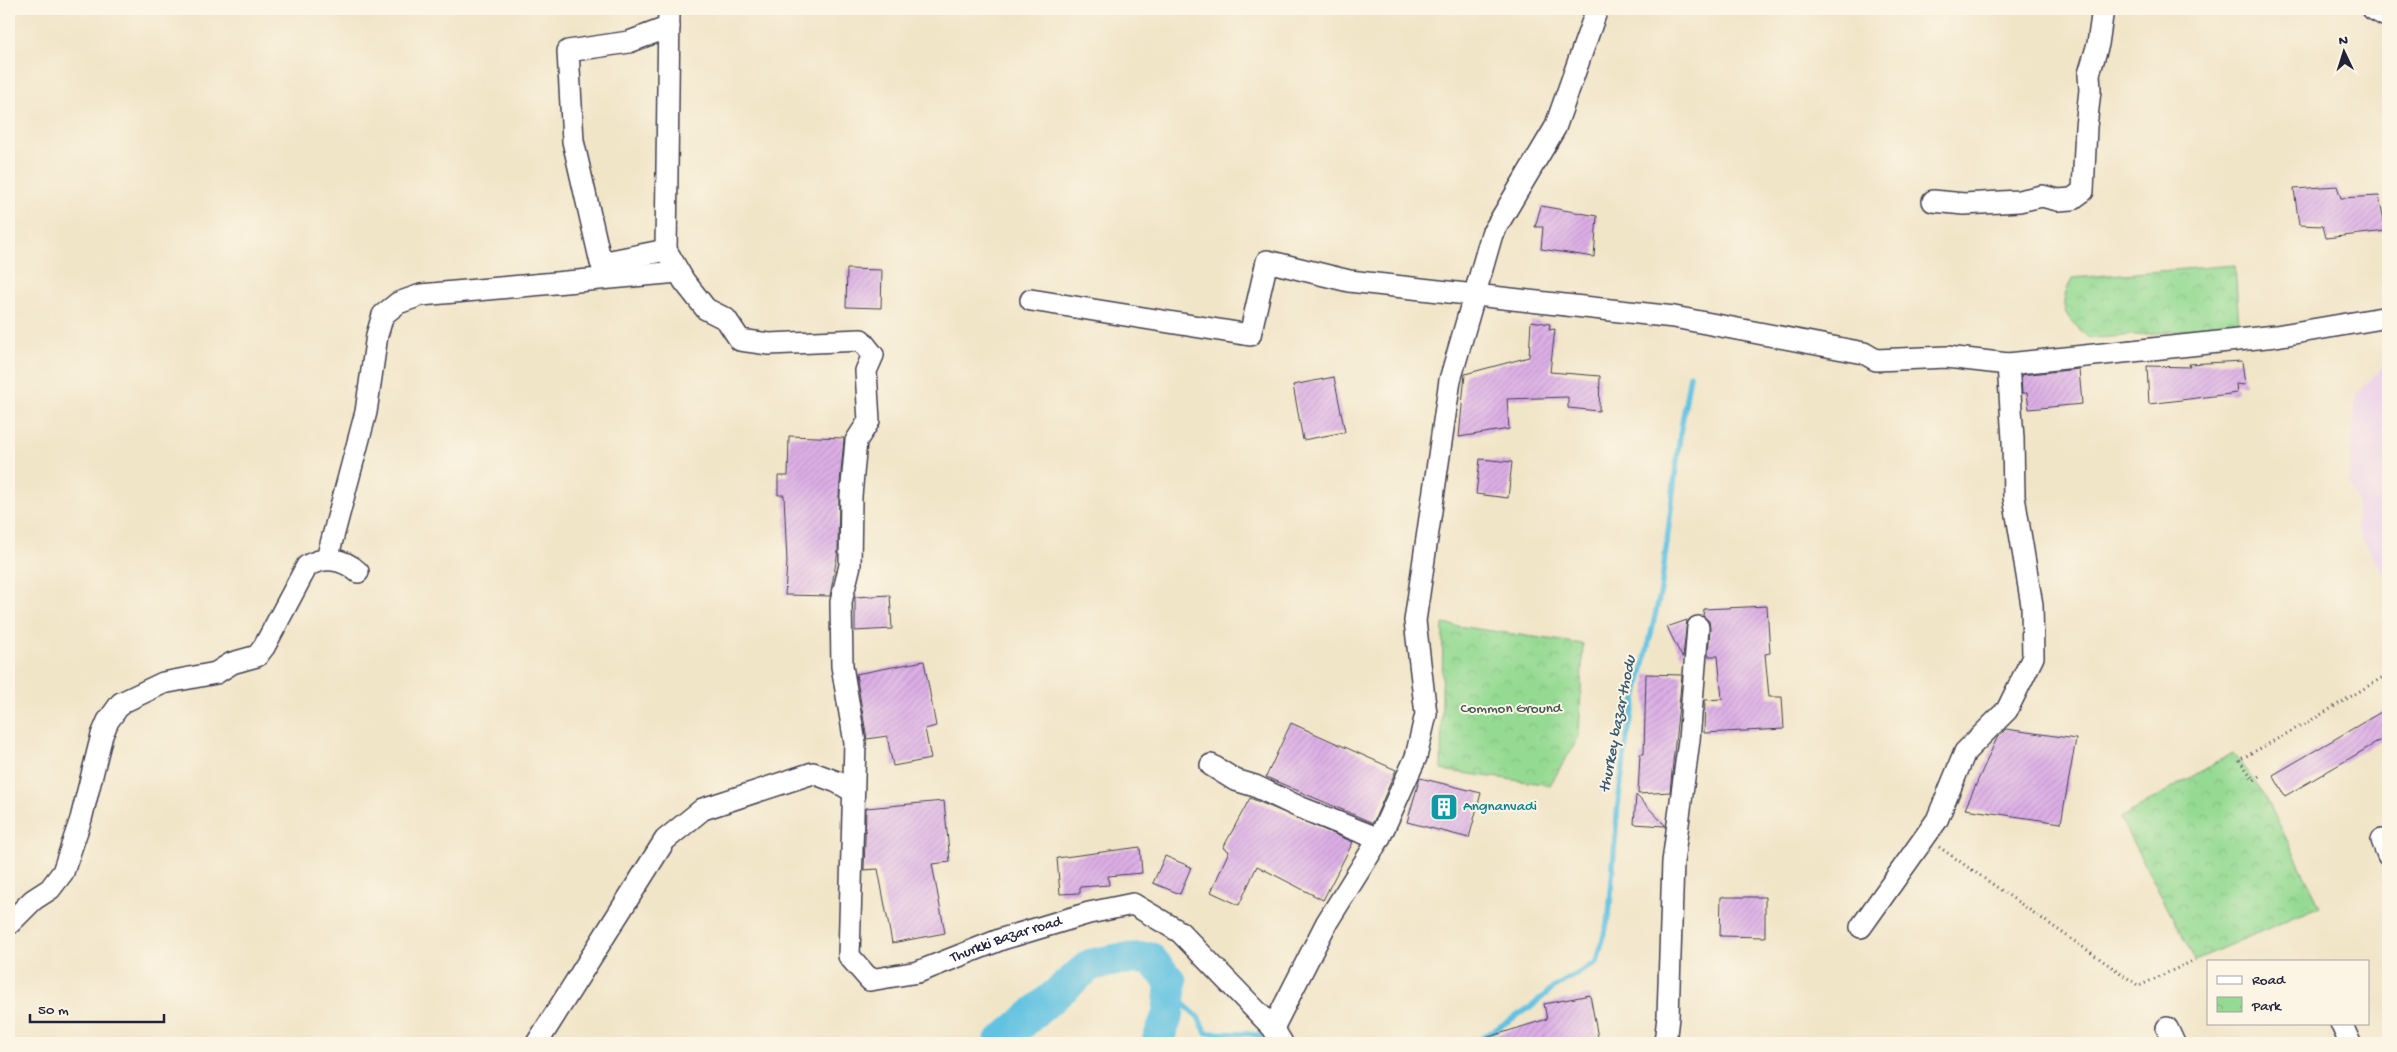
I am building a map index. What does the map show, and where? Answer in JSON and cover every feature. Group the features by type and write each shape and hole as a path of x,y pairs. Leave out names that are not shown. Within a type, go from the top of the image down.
{"street":[{"path":"1277,1036 1327,922 1379,839 1416,757 1426,714 1414,621 1450,380 1492,234 1555,128 1597,9"},
{"path":"1933,201 1964,204 2019,201 2042,196 2058,200 2072,200 2084,191 2086,127 2090,90 2089,74 2098,44 2102,9"},
{"path":"2373,9 2388,17"},
{"path":"666,250 601,263 573,142 568,51 629,42 669,18"},
{"path":"537,1043 665,840 703,809 813,773 837,782 853,791 855,743 842,666 841,602 850,565 851,496 856,441 869,421 866,372 873,355 861,340 769,344 740,340 726,319 706,309 678,272 666,250 669,18"},
{"path":"1030,300 1250,335 1267,261 1349,281 1674,317 1864,353 1876,360 1947,357 2008,364 2276,336 2388,317"},
{"path":"327,559 366,412 377,335 383,315 398,303 421,294 678,272"},
{"path":"1861,927 1937,820 1965,752 2006,710 2033,657 2032,605 2014,497 2013,438 2008,364"},
{"path":"9,924 33,900 50,889 63,872 81,820 102,735 108,721 121,703 163,683 216,673 232,663 257,656 264,647 306,566 316,561 327,559 351,565 358,572"},
{"path":"1665,1043 1668,1017 1673,862 1689,740 1698,627"},
{"path":"1211,765 1235,780 1256,786 1299,807 1379,839"},
{"name":"Thurkki Bazar road","path":"853,791 850,956 870,980 918,972 1002,939 1089,913 1133,904 1180,932 1277,1036"},
{"path":"2341,1024 2350,1043"}],"path":[{"path":"2259,776 2254,780 2239,760 2317,717 2388,674"},
{"path":"1924,837 2138,986 2195,960"}],"shaded area":[{"path":"2388,361 2388,581 2357,530 2357,499 2349,483 2356,395"}],"green space":[{"path":"2235,265 2239,326 2089,339 2069,318 2064,306 2067,289 2072,278"},
{"name":"Common Ground","path":"1443,624 1583,644 1579,737 1550,785 1441,770"},
{"path":"2233,753 2265,796 2320,906 2195,960 2120,818"}],"building":[{"path":"2337,186 2341,198 2379,196 2386,231 2326,238 2323,226 2299,225 2294,189"},
{"path":"1541,206 1597,216 1594,257 1541,249 1543,227 1535,227"},
{"path":"847,269 882,270 881,308 846,307"},
{"path":"1531,321 1550,324 1549,330 1555,329 1550,372 1600,376 1599,411 1568,408 1568,397 1507,399 1509,429 1459,437 1465,374 1529,357"},
{"path":"2242,361 2245,385 2236,384 2237,393 2149,404 2147,366 2190,367 2189,364"},
{"path":"2079,369 2082,404 2029,409 2027,393 2022,393 2021,375"},
{"path":"1334,377 1345,432 1303,440 1293,385"},
{"path":"789,436 844,438 839,495 838,551 830,596 785,595 787,562 784,495 778,495 778,476 788,476"},
{"path":"1480,459 1512,462 1508,498 1476,494"},
{"path":"890,595 892,629 855,631 855,597"},
{"path":"1767,606 1770,653 1765,654 1769,697 1782,697 1784,729 1704,733 1705,700 1722,699 1718,656 1708,656 1710,628 1709,621 1703,616 1704,609"},
{"path":"1687,620 1683,657 1682,657 1667,627"},
{"path":"924,661 936,726 925,729 931,759 893,766 887,736 867,739 856,674"},
{"path":"1646,674 1682,675 1670,792 1638,794 1640,754 1644,754"},
{"path":"2388,708 2388,736 2285,796 2273,775"},
{"path":"1291,723 1396,770 1373,823 1266,777"},
{"path":"2006,729 2076,739 2061,823 1965,809 1997,738"},
{"name":"Angnanvadi","path":"1420,778 1481,793 1469,838 1407,822"},
{"path":"1636,795 1665,825 1665,826 1634,824"},
{"path":"1250,798 1353,842 1323,900 1257,866 1239,905 1211,892 1229,851 1223,848"},
{"path":"944,801 950,862 932,864 945,933 892,943 878,869 864,870 866,808"},
{"path":"1140,847 1142,873 1108,876 1109,885 1080,887 1080,893 1060,894 1057,858"},
{"path":"1165,856 1191,867 1180,894 1153,883"},
{"path":"1721,897 1765,897 1765,937 1720,936"},
{"path":"1590,995 1599,1043 1480,1043 1479,1040 1547,1019 1544,1004"}],"waterway":[{"name":"thurkey bazar thodu","path":"1474,1043 1532,1006 1553,988 1597,962 1609,916 1618,804 1627,737 1661,590 1680,435 1690,375"},
{"path":"999,1043 1090,965 1120,959 1150,958 1171,982 1168,1014 1157,1043"},
{"name":"thurkey bazar thodu","path":"1170,992 1198,1017 1206,1033 1261,1036"}],"place":[{"name":"Angnanvadi","path":"1444,807"}]}
